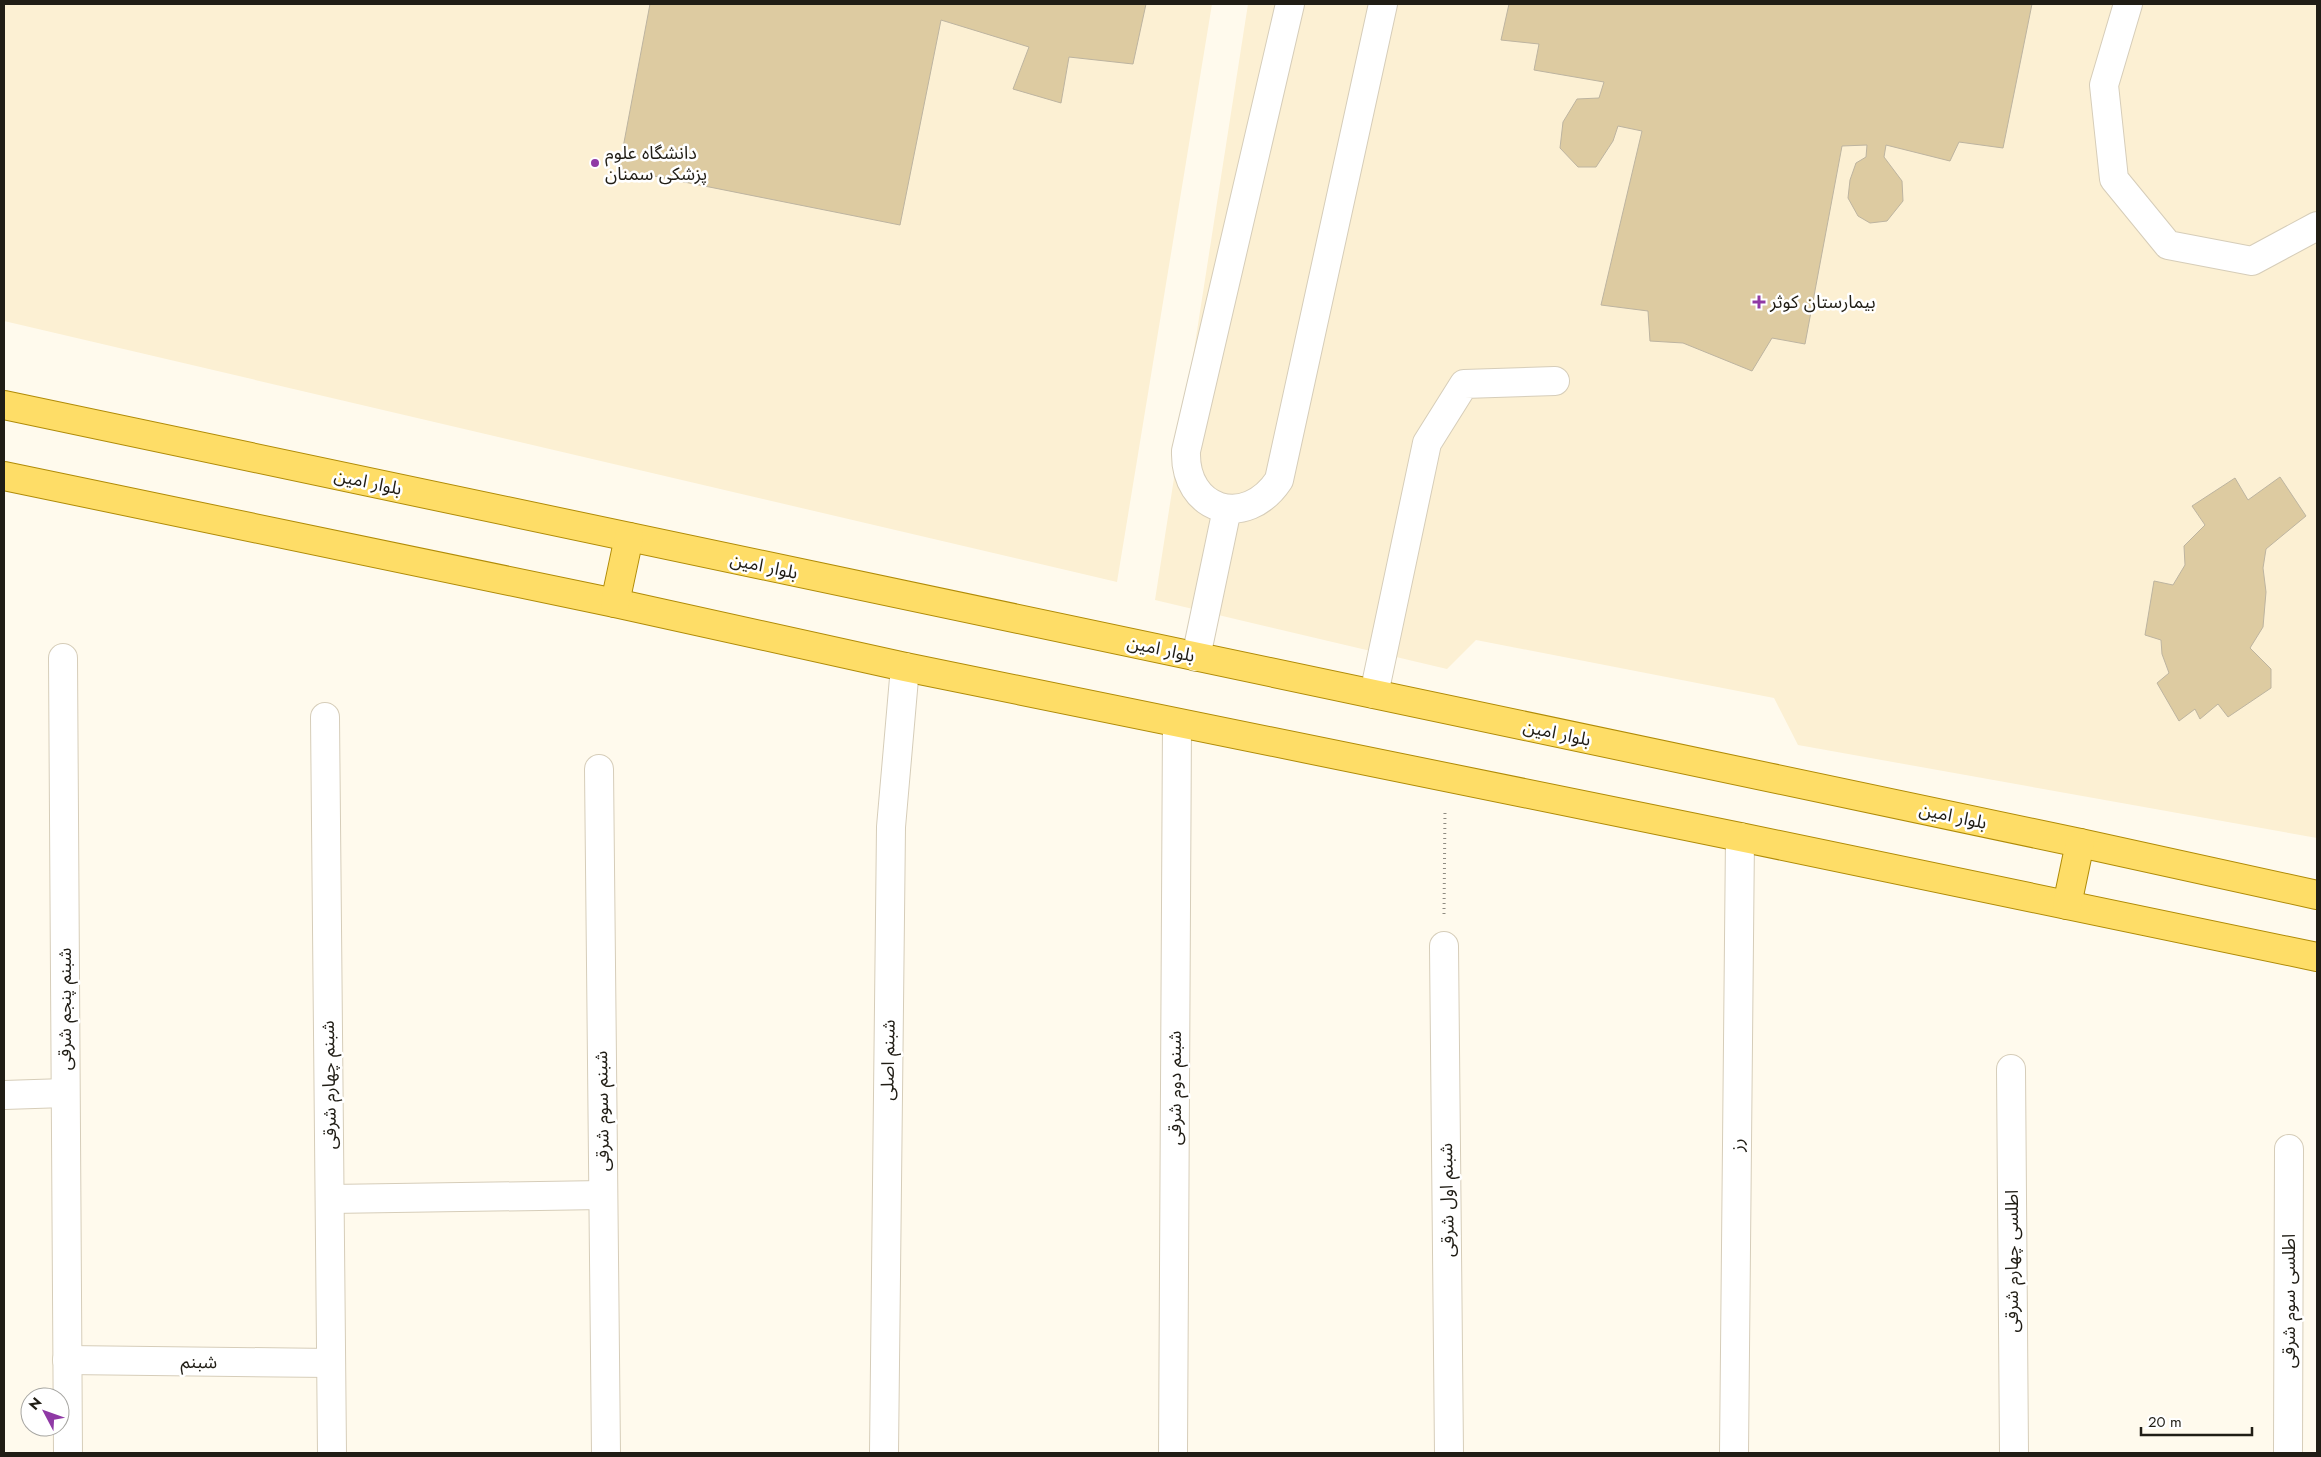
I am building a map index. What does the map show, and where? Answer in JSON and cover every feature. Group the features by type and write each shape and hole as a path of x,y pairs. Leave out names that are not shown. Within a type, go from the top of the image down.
{"main road":[{"name":"بلوار امین","path":"4,405 2080,843 2317,895"},
{"path":"4,476 615,603 906,667 2317,957"},
{"path":"615,603 629,537"},
{"path":"2067,905 2080,843"}],"street":[{"path":"1290,4 1186,451 1186,467 1191,482 1200,495 1213,504 1228,509 1243,508 1258,503 1270,494 1279,480 1383,4"},
{"path":"2128,4 2104,85 2114,179 2168,245 2252,261 2317,226"},
{"path":"1374,694 1427,443 1464,384 1555,380"},
{"path":"1196,657 1228,509"},
{"name":"شبنم پنجم شرقی","path":"63,658 68,1453"},
{"name":"شبنم اصلی","path":"884,1453 891,828 906,667"},
{"name":"شبنم چهارم شرقی","path":"324,717 332,1453"},
{"name":"شبنم دوم شرقی","path":"1173,1453 1177,723"},
{"name":"شبنم سوم شرقی","path":"599,769 606,1453"},
{"name":"رز","path":"1734,1453 1740,837"},
{"name":"شبنم اول شرقی","path":"1444,946 1449,1453"},
{"name":"اطلسی چهارم شرقی","path":"2011,1069 2014,1453"},
{"path":"4,1095 66,1094"},
{"name":"اطلسی سوم شرقی","path":"2288,1453 2289,1149"},
{"path":"330,1199 603,1195"},
{"name":"شبنم","path":"67,1360 331,1363"}],"path":[{"path":"1444,946 1446,777"}],"shaded area":[{"name":"دانشگاه علوم پزشکی سمنان","path":"4,4 1212,4 1117,582 4,321"},
{"name":"بیمارستان کوثر","path":"1248,4 2317,4 2317,838 1798,745 1774,698 1476,640 1447,669 1155,600"}],"building":[{"path":"650,4 1146,4 1133,64 1069,57 1061,103 1013,89 1029,47 941,20 900,225 619,169"},
{"path":"1509,4 2032,4 2003,148 1959,142 1950,161 1886,145 1884,157 1902,181 1903,201 1887,221 1870,223 1858,216 1848,198 1850,180 1856,163 1866,157 1867,145 1842,146 1805,344 1772,338 1752,371 1683,343 1650,341 1648,311 1601,305 1642,131 1618,126 1613,141 1596,167 1578,167 1560,148 1563,122 1577,99 1599,98 1604,82 1534,70 1539,44 1501,40"},
{"path":"2280,477 2306,516 2266,549 2263,568 2266,592 2263,627 2250,648 2271,669 2271,688 2228,717 2218,704 2200,719 2195,709 2179,721 2157,683 2169,673 2162,654 2161,640 2145,635 2154,581 2173,585 2185,565 2184,546 2205,525 2192,506 2235,478 2248,500"}],"place":[{"name":"دانشگاه علوم پزشکی سمنان","path":"595,163"},
{"name":"بیمارستان کوثر","path":"1759,302"}]}
